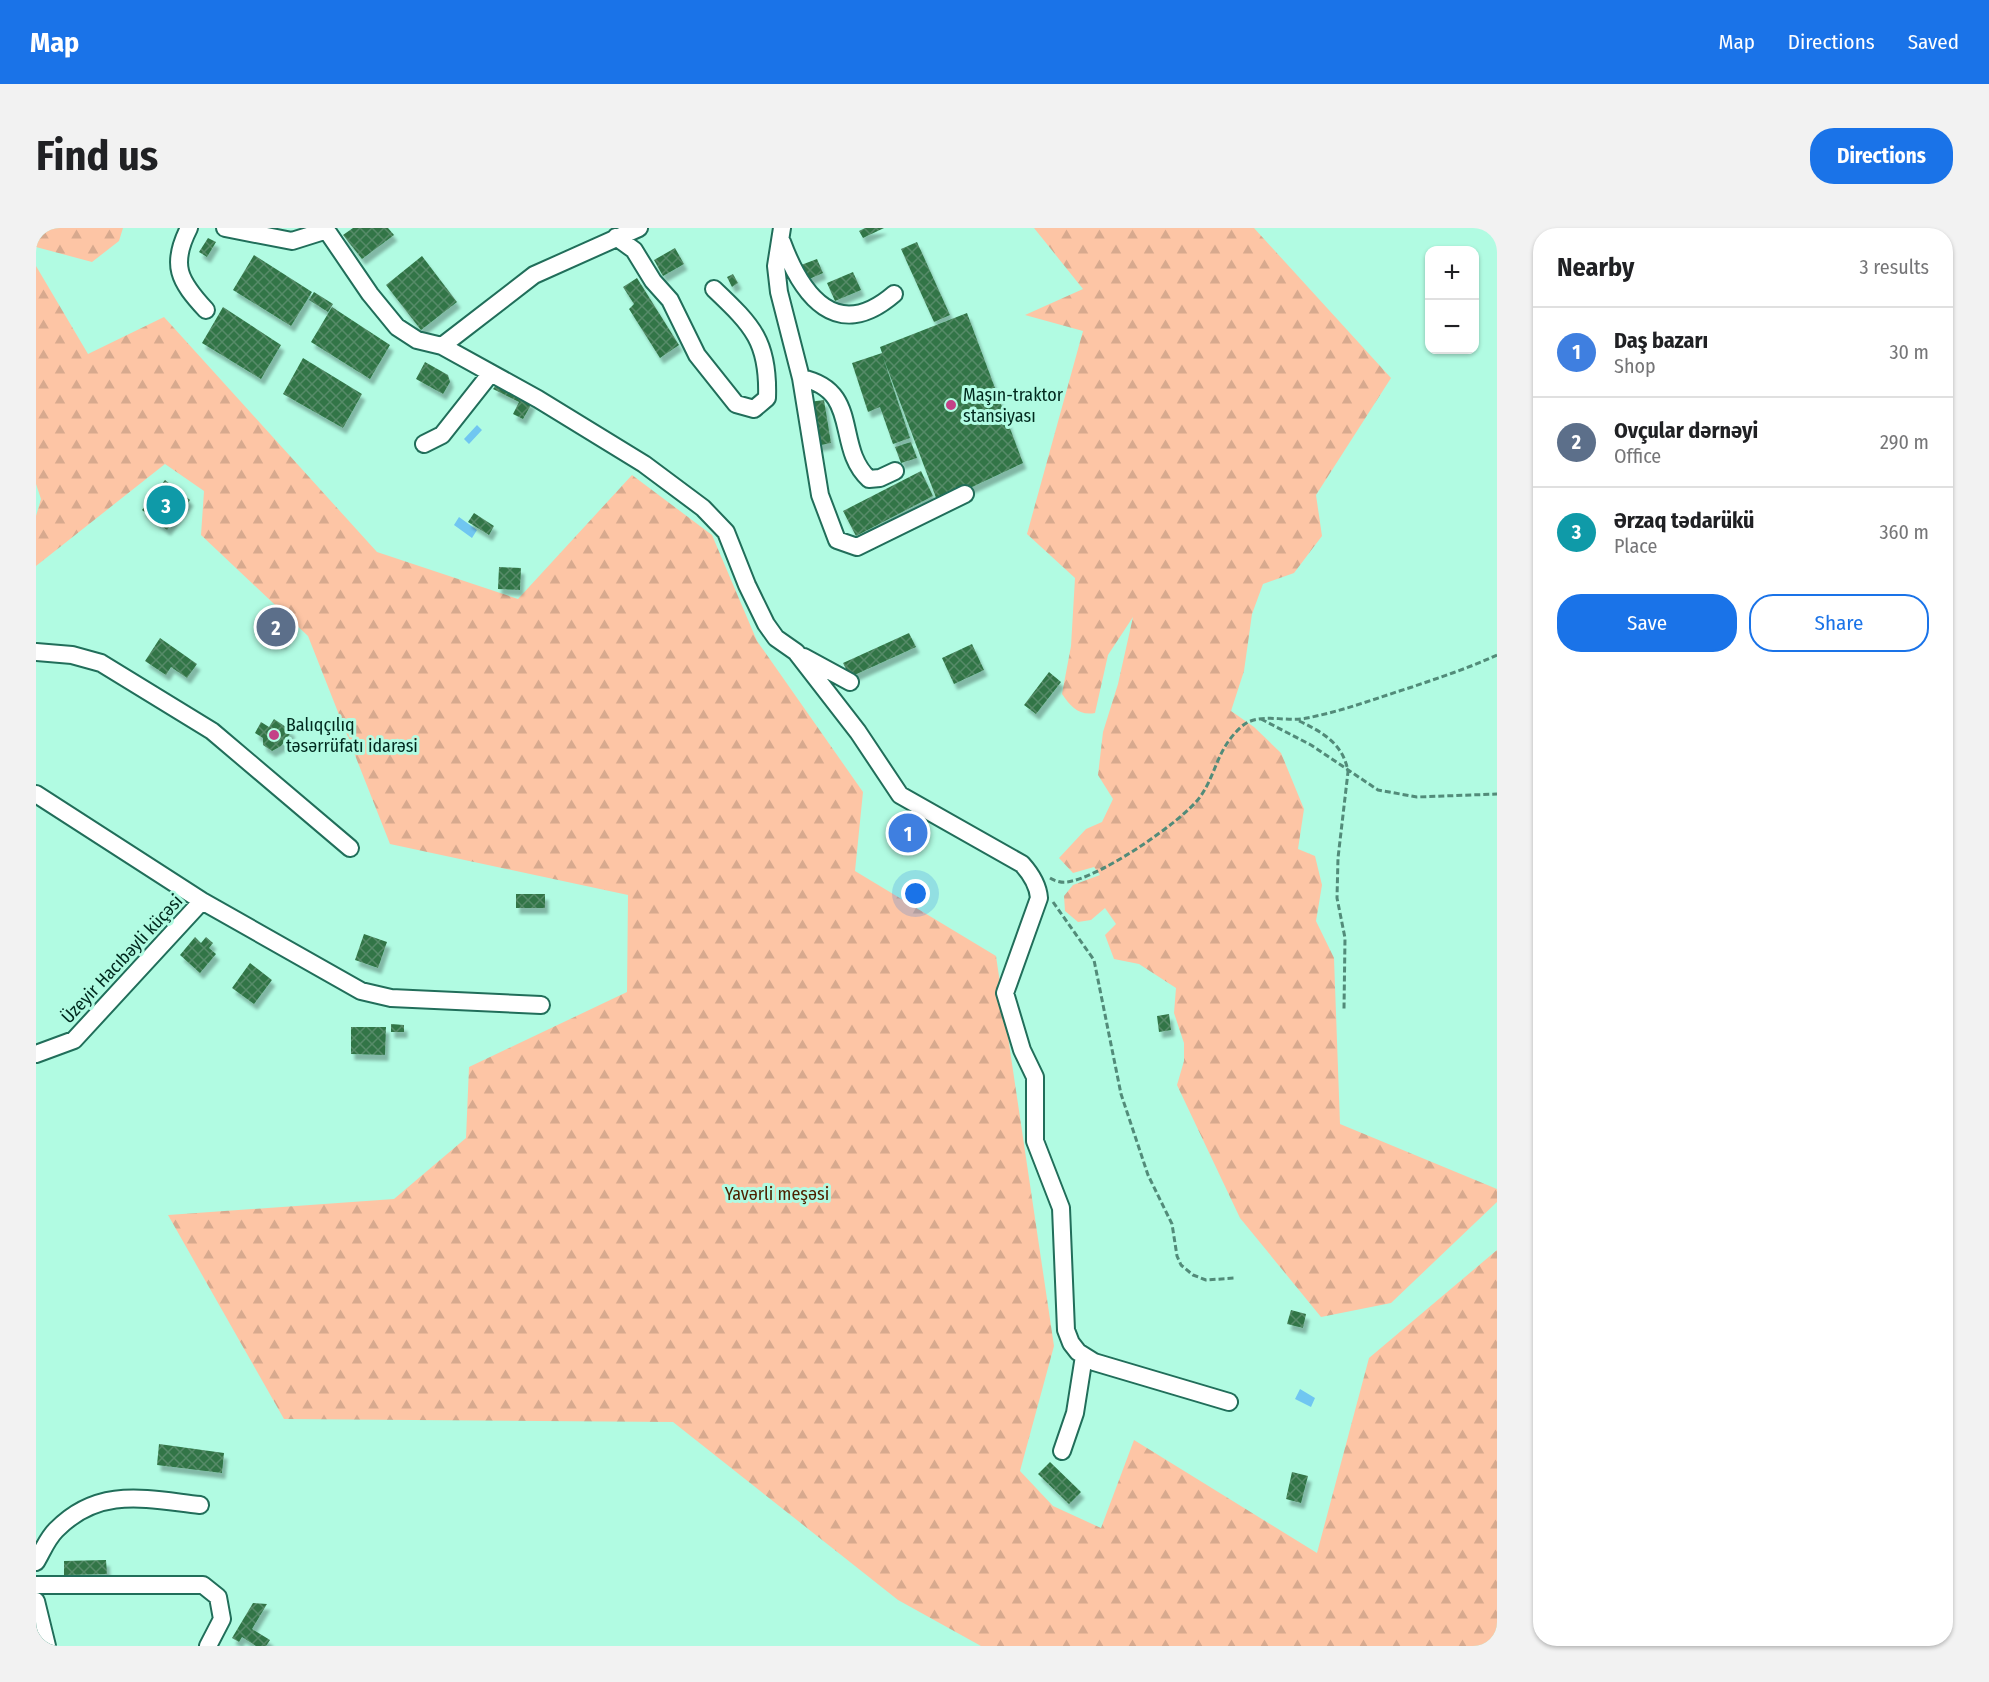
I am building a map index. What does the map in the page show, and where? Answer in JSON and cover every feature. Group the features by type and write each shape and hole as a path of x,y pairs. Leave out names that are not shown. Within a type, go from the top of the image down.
{"street":[{"path":"189,228 178,249 180,270 191,294 206,310"},
{"path":"225,228 292,241 326,229 370,294 397,327 417,339 442,346 491,372 644,464 709,514 729,538 747,585 766,624 776,638 796,652 850,682"},
{"path":"442,346 534,274 639,228"},
{"path":"782,235 804,290 823,306 839,313 863,312 877,308 894,294"},
{"path":"782,235 776,266 779,292 801,378 820,495 837,540 857,547 965,494"},
{"path":"616,237 634,250 653,281 670,300 697,354 736,404 754,409 767,398 766,360 756,334 742,314 714,289"},
{"path":"424,444 442,435 491,372"},
{"path":"801,378 827,388 838,400 852,452 864,475 869,479 880,478 895,471"},
{"path":"36,652 72,655 101,663 212,730 350,848"},
{"path":"796,652 858,732 900,795 1022,864 1035,882 1040,898 1005,993 1022,1050 1035,1077 1035,1141 1061,1209 1066,1330 1071,1343 1094,1362 1229,1402"},
{"path":"36,794 202,901 361,992 391,998 541,1005"},
{"name":"Üzeyir Hacıbəyli küçəsi","path":"36,1054 74,1040 202,901"},
{"path":"1062,1451 1075,1413 1084,1356"},
{"path":"36,1562 56,1530 90,1505 109,1499 127,1497 200,1505"},
{"path":"36,1585 203,1585 218,1597 222,1619 208,1646"},
{"path":"36,1601 46,1646"}],"path":[{"path":"1022,864 1049,878 1066,883 1123,860 1199,798 1222,747 1243,724 1260,719 1298,720 1373,701 1465,670 1497,655"},
{"path":"1260,719 1311,745 1378,790 1403,795 1440,797 1497,794"},
{"path":"1298,720 1327,736 1346,759 1348,772 1338,858 1337,898 1345,938 1344,1009"},
{"path":"1051,899 1094,960 1121,1094 1149,1175 1172,1224 1177,1256 1181,1265 1193,1275 1206,1280 1235,1278"}],"green space":[{"path":"36,228 123,228 119,241 92,262 36,247"},
{"path":"1034,228 1254,228 1391,378 1316,495 1322,536 1294,573 1263,584 1252,614 1244,671 1231,711 1254,727 1281,753 1304,809 1298,849 1315,856 1322,885 1316,921 1334,958 1340,1124 1497,1189 1497,1202 1391,1303 1321,1317 1240,1218 1177,1085 1184,1061 1184,1043 1174,1013 1176,988 1139,964 1114,959 1105,935 1116,924 1105,908 1091,920 1078,922 1065,911 1064,896 1073,885 1100,875 1094,867 1073,873 1059,858 1086,829 1102,822 1113,799 1098,775 1103,732 1118,684 1133,617 1108,655 1095,713 1084,713 1076,709 1062,694 1071,646 1075,578 1027,534 1083,331 1025,315 1083,289"},
{"name":"Yavərli meşəsi","path":"36,266 88,354 164,317 377,552 518,599 632,475 712,535 757,641 863,792 855,871 996,956 1054,1346 1020,1471 1053,1506 1101,1528 1134,1440 1317,1553 1369,1358 1497,1250 1497,1646 981,1646 898,1600 673,1422 284,1419 168,1215 394,1199 466,1138 469,1067 627,992 628,895 390,844 308,636 201,535 204,491 165,464 36,566 36,516 41,499 36,484"}],"water":[{"path":"477,425 482,430 469,444 464,439"},
{"path":"459,517 477,530 472,538 454,525"},
{"path":"1300,1389 1315,1398 1311,1407 1295,1399"}],"building":[{"path":"353,228 388,228 394,235 362,259 343,235"},
{"path":"865,228 884,228 863,238 859,231"},
{"path":"208,238 216,242 207,257 199,252"},
{"path":"917,242 950,315 934,322 901,249"},
{"path":"675,248 684,264 663,276 654,260"},
{"path":"254,255 312,292 291,326 233,290"},
{"path":"422,256 457,302 421,330 386,285"},
{"path":"817,259 823,273 807,280 801,265"},
{"path":"853,272 861,290 835,301 827,283"},
{"path":"733,274 738,283 732,287 727,277"},
{"path":"637,278 679,345 660,358 629,309 634,304 623,287"},
{"path":"314,292 333,304 328,312 309,300"},
{"path":"223,307 281,345 261,379 202,343"},
{"path":"332,307 390,345 370,379 311,342"},
{"name":"Maşın-traktor stansiyası","path":"967,313 1023,463 938,503 883,357 910,438 893,444 880,407 868,412 852,363 882,353 880,347"},
{"path":"303,358 362,394 343,428 283,394"},
{"path":"425,362 448,375 450,382 443,394 416,379"},
{"path":"497,384 532,403 523,419 513,414 519,402 493,389"},
{"path":"824,400 831,443 816,446 809,402"},
{"path":"911,442 917,458 901,463 895,447"},
{"path":"921,471 933,496 856,536 843,511"},
{"path":"165,480 190,500 167,530 142,510"},
{"path":"474,513 494,526 489,535 468,522"},
{"path":"499,567 521,568 520,590 498,589"},
{"path":"271,609 293,625 282,643 259,629"},
{"path":"909,633 916,647 850,677 843,663"},
{"path":"160,638 197,664 187,678 171,667 166,675 145,661"},
{"path":"972,644 984,670 954,684 942,658"},
{"path":"1049,672 1061,682 1036,714 1024,705"},
{"name":"Balıqçılıq təsərrüfatı idarəsi","path":"274,719 292,731 281,746 272,751 263,745 263,738 255,733 261,722 269,727"},
{"path":"516,894 545,894 545,908 516,908"},
{"path":"364,934 387,942 378,968 355,960"},
{"path":"195,937 201,943 206,937 213,943 209,948 216,954 200,973 180,955"},
{"path":"250,963 272,980 254,1004 232,988"},
{"path":"1169,1014 1171,1030 1159,1032 1157,1016"},
{"path":"391,1024 404,1025 404,1032 391,1032"},
{"path":"351,1027 386,1027 385,1055 351,1054"},
{"path":"1291,1310 1306,1314 1303,1328 1287,1324"},
{"path":"159,1444 224,1453 222,1473 157,1465"},
{"path":"1050,1462 1081,1492 1069,1504 1038,1474"},
{"path":"1292,1472 1308,1476 1301,1503 1286,1499"},
{"path":"106,1560 107,1574 64,1575 64,1561"},
{"path":"253,1603 267,1604 252,1629 270,1640 266,1646 256,1646 242,1637 239,1642 232,1638"}],"place":[{"name":"Maşın-traktor stansiyası","path":"951,405"},
{"name":"Ərzaq tədarükü","path":"166,505"},
{"name":"Ovçular dərnəyi","path":"276,627"},
{"name":"Balıqçılıq təsərrüfatı idarəsi","path":"274,735"},
{"name":"Daş bazarı","path":"908,833"}]}
